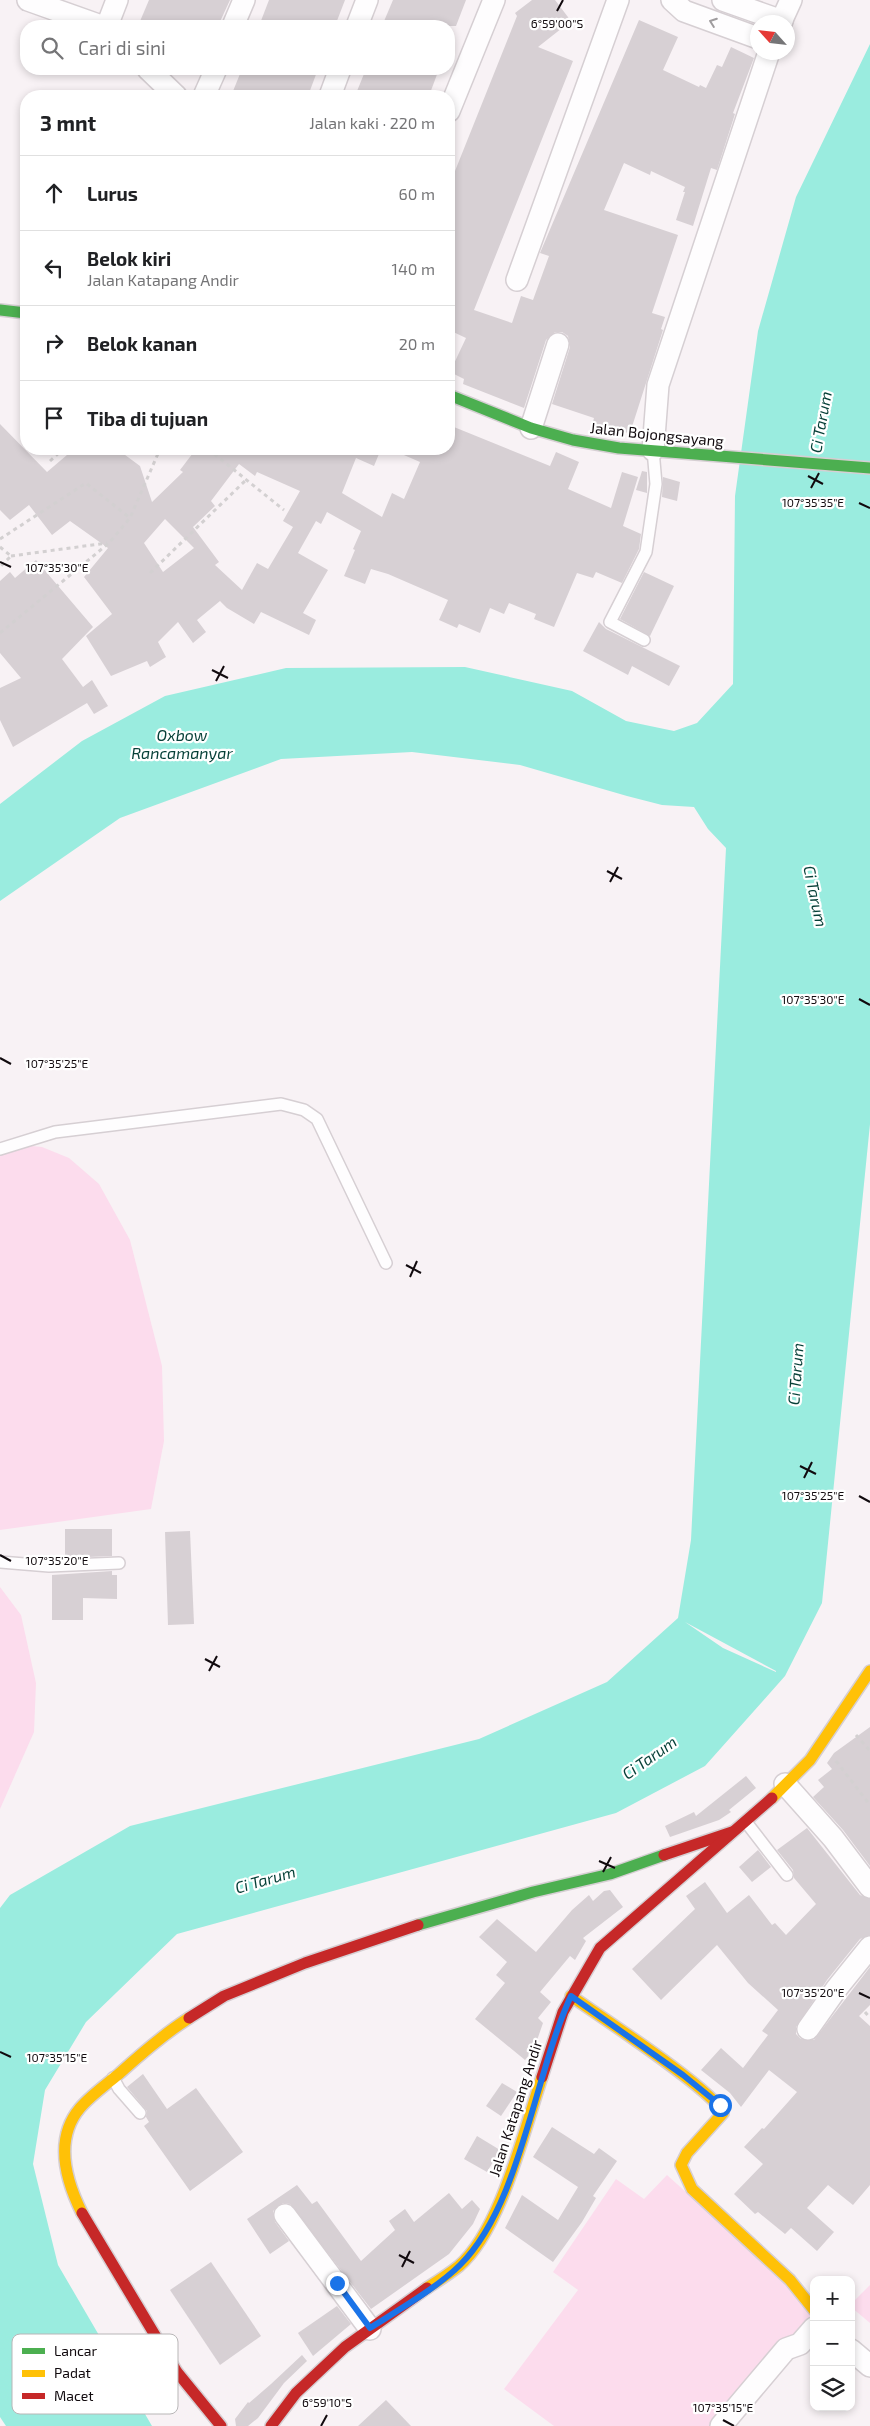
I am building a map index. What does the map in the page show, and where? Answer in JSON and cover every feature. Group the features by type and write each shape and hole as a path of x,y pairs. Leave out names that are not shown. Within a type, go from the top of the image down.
{"street":[{"path":"28,0 84,20"},
{"path":"109,20 117,0"},
{"path":"236,20 244,0"},
{"path":"359,20 367,0"},
{"path":"455,96 494,0"},
{"path":"517,280 618,0"},
{"path":"672,0 684,11 750,35"},
{"path":"724,0 764,15"},
{"path":"784,15 792,0"},
{"path":"735,30 744,7"},
{"path":"652,450 658,385 766,60"},
{"path":"154,75 170,90"},
{"path":"207,90 213,75"},
{"path":"332,90 338,75"},
{"path":"0,310 20,312"},
{"path":"531,428 558,344"},
{"name":"Jalan Bojongsayang","path":"455,396 531,428 573,440 619,448 870,468"},
{"name":"Jalan Katapang Andir","path":"271,2426 296,2393 345,2347 370,2328 415,2299 460,2265 486,2232 500,2203 515,2162 552,2042 571,1996 600,1948 732,1832 746,1822 810,1760 870,1671"},
{"path":"786,1784 833,1838 870,1887"},
{"path":"153,2334 92,2233 72,2193 64,2158 69,2130 79,2108 113,2078 164,2034 224,1996 305,1962 413,1926 533,1892 610,1874 732,1832"},
{"path":"808,2029 870,1947"},
{"path":"571,1996 683,2075 720,2105 723,2112 687,2153 681,2166 692,2188 790,2280 810,2305"},
{"path":"284,2215 370,2328"},
{"path":"721,2426 786,2349 800,2344 810,2333"},
{"path":"855,2353 870,2366"},
{"path":"178,2374 221,2426"}],"lane":[{"path":"644,640 610,622 646,552 656,484 652,450"},
{"path":"0,1149 54,1132 281,1104 304,1110 317,1119 386,1263"},
{"path":"0,1562 49,1566 118,1563"},
{"path":"746,1822 787,1875"},
{"path":"113,2078 119,2089 140,2113"}],"path":[{"path":"50,461 56,455"},
{"path":"0,632 109,543 130,518 157,455"},
{"path":"216,455 284,510"},
{"path":"150,573 247,479"},
{"path":"0,539 86,483 130,518"},
{"path":"0,567 11,556 109,543"},
{"path":"0,547 11,556"},
{"path":"822,1743 870,1805"},
{"path":"864,2012 870,2018"}],"shaded area":[{"path":"22,1145 42,1147 69,1158 99,1184 130,1240 162,1366 164,1441 151,1509 0,1530 0,1153"},
{"path":"0,1587 21,1615 36,1683 34,1732 0,1809"},
{"path":"667,2175 788,2284 810,2314 810,2320 729,2426 554,2426 504,2389 578,2290 553,2272 616,2179 644,2199"},
{"path":"870,2285 870,2323 855,2310 855,2300"}],"water":[{"path":"870,44 870,1124 822,1603 785,1676 705,1766 616,1813 177,1934 86,2022 45,2090 33,2164 58,2265 98,2334 12,2334 12,2414 145,2414 152,2426 6,2426 0,2417 0,1908 10,1895 130,1826 479,1739 607,1682 678,1618 691,1540 726,848 708,829 694,807 662,805 520,765 412,752 281,759 120,818 0,901 0,804 82,741 165,696 286,668 465,667 572,691 626,721 674,731 697,723 733,684 735,496 758,331 796,197","holes":["685,1622 776,1671 723,1648"]}],"building":[{"path":"149,0 230,0 221,20 141,20"},
{"path":"269,0 345,0 337,20 261,20"},
{"path":"393,0 466,0 456,26 455,20 385,20"},
{"path":"532,0 555,0 571,21 538,47 573,61 474,310 512,323 521,296 533,300 549,256 540,253 639,20 678,37 663,70 699,87 700,85 706,88 717,65 722,67 731,47 750,56 750,60 753,60 733,113 735,114 717,170 711,168 693,226 676,220 685,187 651,171 650,175 624,163 604,210 678,235 652,313 665,317 661,329 663,330 630,433 608,430 592,425 594,418 552,404 570,347 568,336 562,332 555,332 546,340 524,408 463,384 464,379 455,374 455,361 466,338 455,333 455,171 517,16 515,13"},
{"path":"240,75 316,75 310,90 233,90"},
{"path":"364,75 437,75 431,90 357,90"},
{"path":"0,424 20,444 20,455 30,455 47,472 67,455 125,455 140,466 152,502 183,472 180,470 191,455 379,455 374,466 356,458 342,493 382,517 392,493 404,499 420,462 404,455 455,455 455,427 550,466 556,452 579,462 568,489 611,508 622,472 638,477 623,526 641,534 639,549 622,583 596,572 593,578 577,573 554,627 534,619 536,614 509,603 504,614 490,608 480,633 459,624 457,628 439,620 448,600 388,574 371,569 365,584 344,576 361,531 327,512 321,524 316,521 298,553 328,570 303,613 316,620 309,635 261,612 254,624 227,608 220,601 197,620 206,632 193,643 178,622 158,642 166,657 150,667 147,661 111,676 86,636 112,614 84,577 108,548 70,521 52,535 29,505 10,520 0,510","holes":["239,464 255,476 257,472 300,491 283,521 293,527 268,569 257,563 242,590 215,565 219,562 193,527 215,506 211,501","165,519 194,548 163,572 144,543"]},
{"path":"642,471 647,472 647,493 636,490"},
{"path":"663,477 680,482 677,501 662,497"},
{"path":"36,560 93,627 62,659 83,687 92,680 108,706 94,714 87,703 13,747 0,720 0,688 21,678 0,653 0,581 10,572 15,578"},
{"path":"644,572 674,586 650,636 620,619"},
{"path":"599,622 606,629 680,666 669,686 632,666 628,675 583,651"},
{"path":"65,1529 112,1529 112,1556 65,1558"},
{"path":"190,1531 194,1624 168,1625 165,1532"},
{"path":"112,1571 112,1575 117,1575 117,1599 83,1598 83,1620 52,1620 52,1575"},
{"path":"870,1727 870,1866 843,1830 813,1797 824,1787 818,1780 832,1769 827,1763 834,1753"},
{"path":"746,1776 756,1788 729,1810 731,1812 719,1820 670,1837 665,1826 694,1812 696,1816"},
{"path":"807,1828 860,1895 870,1899 870,1935 860,1939 827,1980 796,2027 796,2034 801,2039 814,2040 870,1967 870,2005 859,2016 870,2026 870,2185 853,2205 828,2185 807,2208 834,2232 817,2251 791,2228 785,2234 758,2212 755,2214 734,2194 763,2164 744,2147 762,2128 764,2129 797,2092 769,2070 741,2107 730,2093 701,2070 721,2048 743,2068 768,2035 762,2031 778,2010 748,1983 717,1945 661,2000 632,1969 695,1909 686,1896 705,1882 727,1913 749,1895 772,1925 775,1923 786,1935 816,1904 794,1878 793,1870 777,1850"},
{"path":"758,1850 771,1867 752,1882 739,1867"},
{"path":"610,1890 623,1907 583,1938 586,1941 575,1960 570,1956 540,1992 551,2002 538,2018 543,2023 534,2049 525,2060 475,2019 505,1983 496,1975 507,1962 479,1937 497,1919 536,1952 572,1910 589,1895 593,1901 604,1891"},
{"path":"143,2074 167,2109 196,2088 243,2152 190,2191 144,2126 149,2122 146,2117 147,2111 127,2087"},
{"path":"502,2083 517,2092 501,2116 486,2106"},
{"path":"552,2127 594,2154 599,2148 617,2161 593,2196 596,2198 582,2222 553,2262 505,2228 522,2195 558,2220 578,2187 533,2157"},
{"path":"477,2136 500,2150 487,2172 464,2159"},
{"path":"297,2185 312,2204 317,2201 361,2261 395,2230 389,2221 405,2209 414,2222 449,2193 462,2209 472,2200 480,2209 473,2224 449,2254 371,2309 290,2204 283,2203 273,2211 275,2222 289,2241 270,2254 247,2219"},
{"path":"211,2262 261,2336 220,2365 170,2290"},
{"path":"337,2306 351,2324 313,2356 298,2333"},
{"path":"302,2355 307,2361 284,2383 258,2418 248,2426 236,2426 235,2419 248,2402 271,2384"},
{"path":"386,2400 411,2426 358,2426"}],"traffic: fast":[{"path":"0,310 20,312"},
{"path":"455,397 531,428 573,440 619,448 870,468"},
{"path":"418,1925 533,1892 610,1874 664,1855"}],"traffic: slow":[{"path":"772,1798 810,1760 870,1671"},
{"path":"571,1996 678,2071 715,2102 723,2113 687,2153 681,2165 692,2189 790,2280 810,2305"},
{"path":"82,2213 71,2187 65,2160 67,2133 72,2120 80,2108 94,2094 153,2044 189,2018"},
{"path":"427,2288 459,2266 474,2250 487,2229 499,2204 519,2151 542,2077"}],"traffic: jam":[{"path":"542,2077 563,2012 600,1948 772,1798"},
{"path":"664,1855 732,1832"},
{"path":"189,2018 224,1996 305,1963 418,1925"},
{"path":"82,2213 154,2334"},
{"path":"271,2426 296,2393 345,2347 427,2288"},
{"path":"178,2373 221,2426"}],"route":[{"path":"337,2283 370,2328 415,2299 460,2265 486,2232 500,2203 515,2162 552,2042 571,1996 683,2075 720,2105"}],"water label":[{"name":"Ci Tarum","path":"820,422"},
{"name":"Oxbow Rancamanyar","path":"182,743"},
{"name":"Ci Tarum","path":"816,896"},
{"name":"Ci Tarum","path":"795,1374"},
{"name":"Ci Tarum","path":"649,1757"},
{"name":"Ci Tarum","path":"265,1879"}]}
